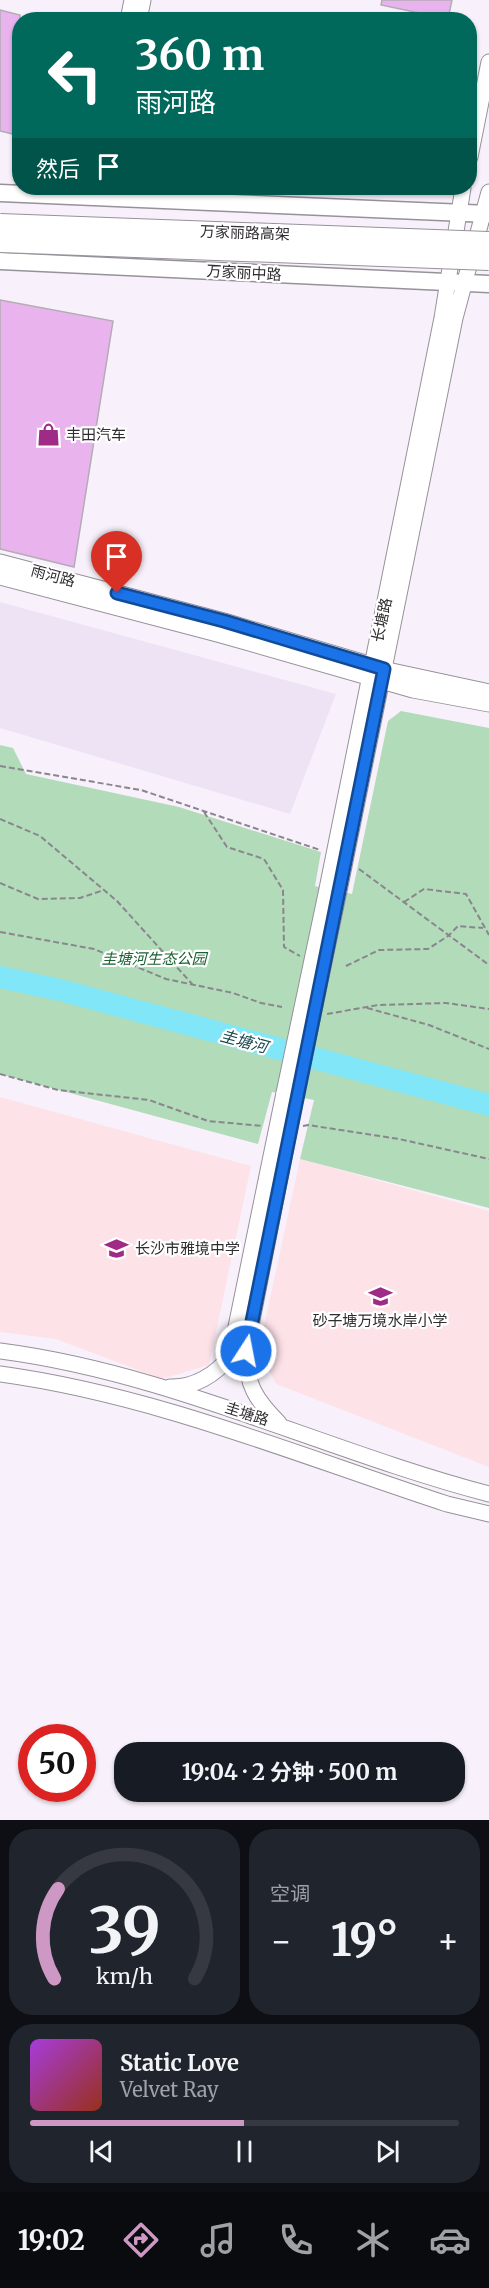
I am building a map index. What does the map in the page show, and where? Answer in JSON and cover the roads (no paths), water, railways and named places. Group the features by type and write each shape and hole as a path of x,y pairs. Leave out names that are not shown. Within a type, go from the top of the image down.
{"highway":[{"name":"万家丽路高架","path":"0,224 489,242"},
{"name":"万家丽路高架","path":"0,242 489,260"}],"main road":[{"path":"477,122 489,62"},
{"name":"长塘路","path":"282,1425 261,1406 253,1391 246,1369 246,1351 290,1095 377,673 455,318 486,214 489,192"},
{"path":"114,195 486,214"},
{"name":"长塘路","path":"377,673 462,195"},
{"name":"万家丽中路","path":"0,261 489,284"},
{"name":"雨河路","path":"0,562 224,621 377,673 413,690 489,704"},
{"name":"雨河路","path":"0,577 221,636 377,673 489,692"},
{"name":"长塘路","path":"156,1386 176,1387 199,1381 220,1369 230,1356 284,1129"},
{"name":"圭塘路","path":"0,1351 73,1365 156,1386 282,1425 375,1460 489,1494"},
{"name":"圭塘路","path":"0,1374 89,1389 153,1406 447,1504 489,1514"}],"waterway":[{"name":"圭塘河","path":"0,977 60,990 489,1105"}],"place":[{"name":"丰田汽车","path":"48,435"},
{"name":"长沙市雅境中学","path":"117,1249"},
{"name":"砂子塘万境水岸小学","path":"380,1297"}],"park label":[{"name":"圭塘河生态公园","path":"154,959"}]}
